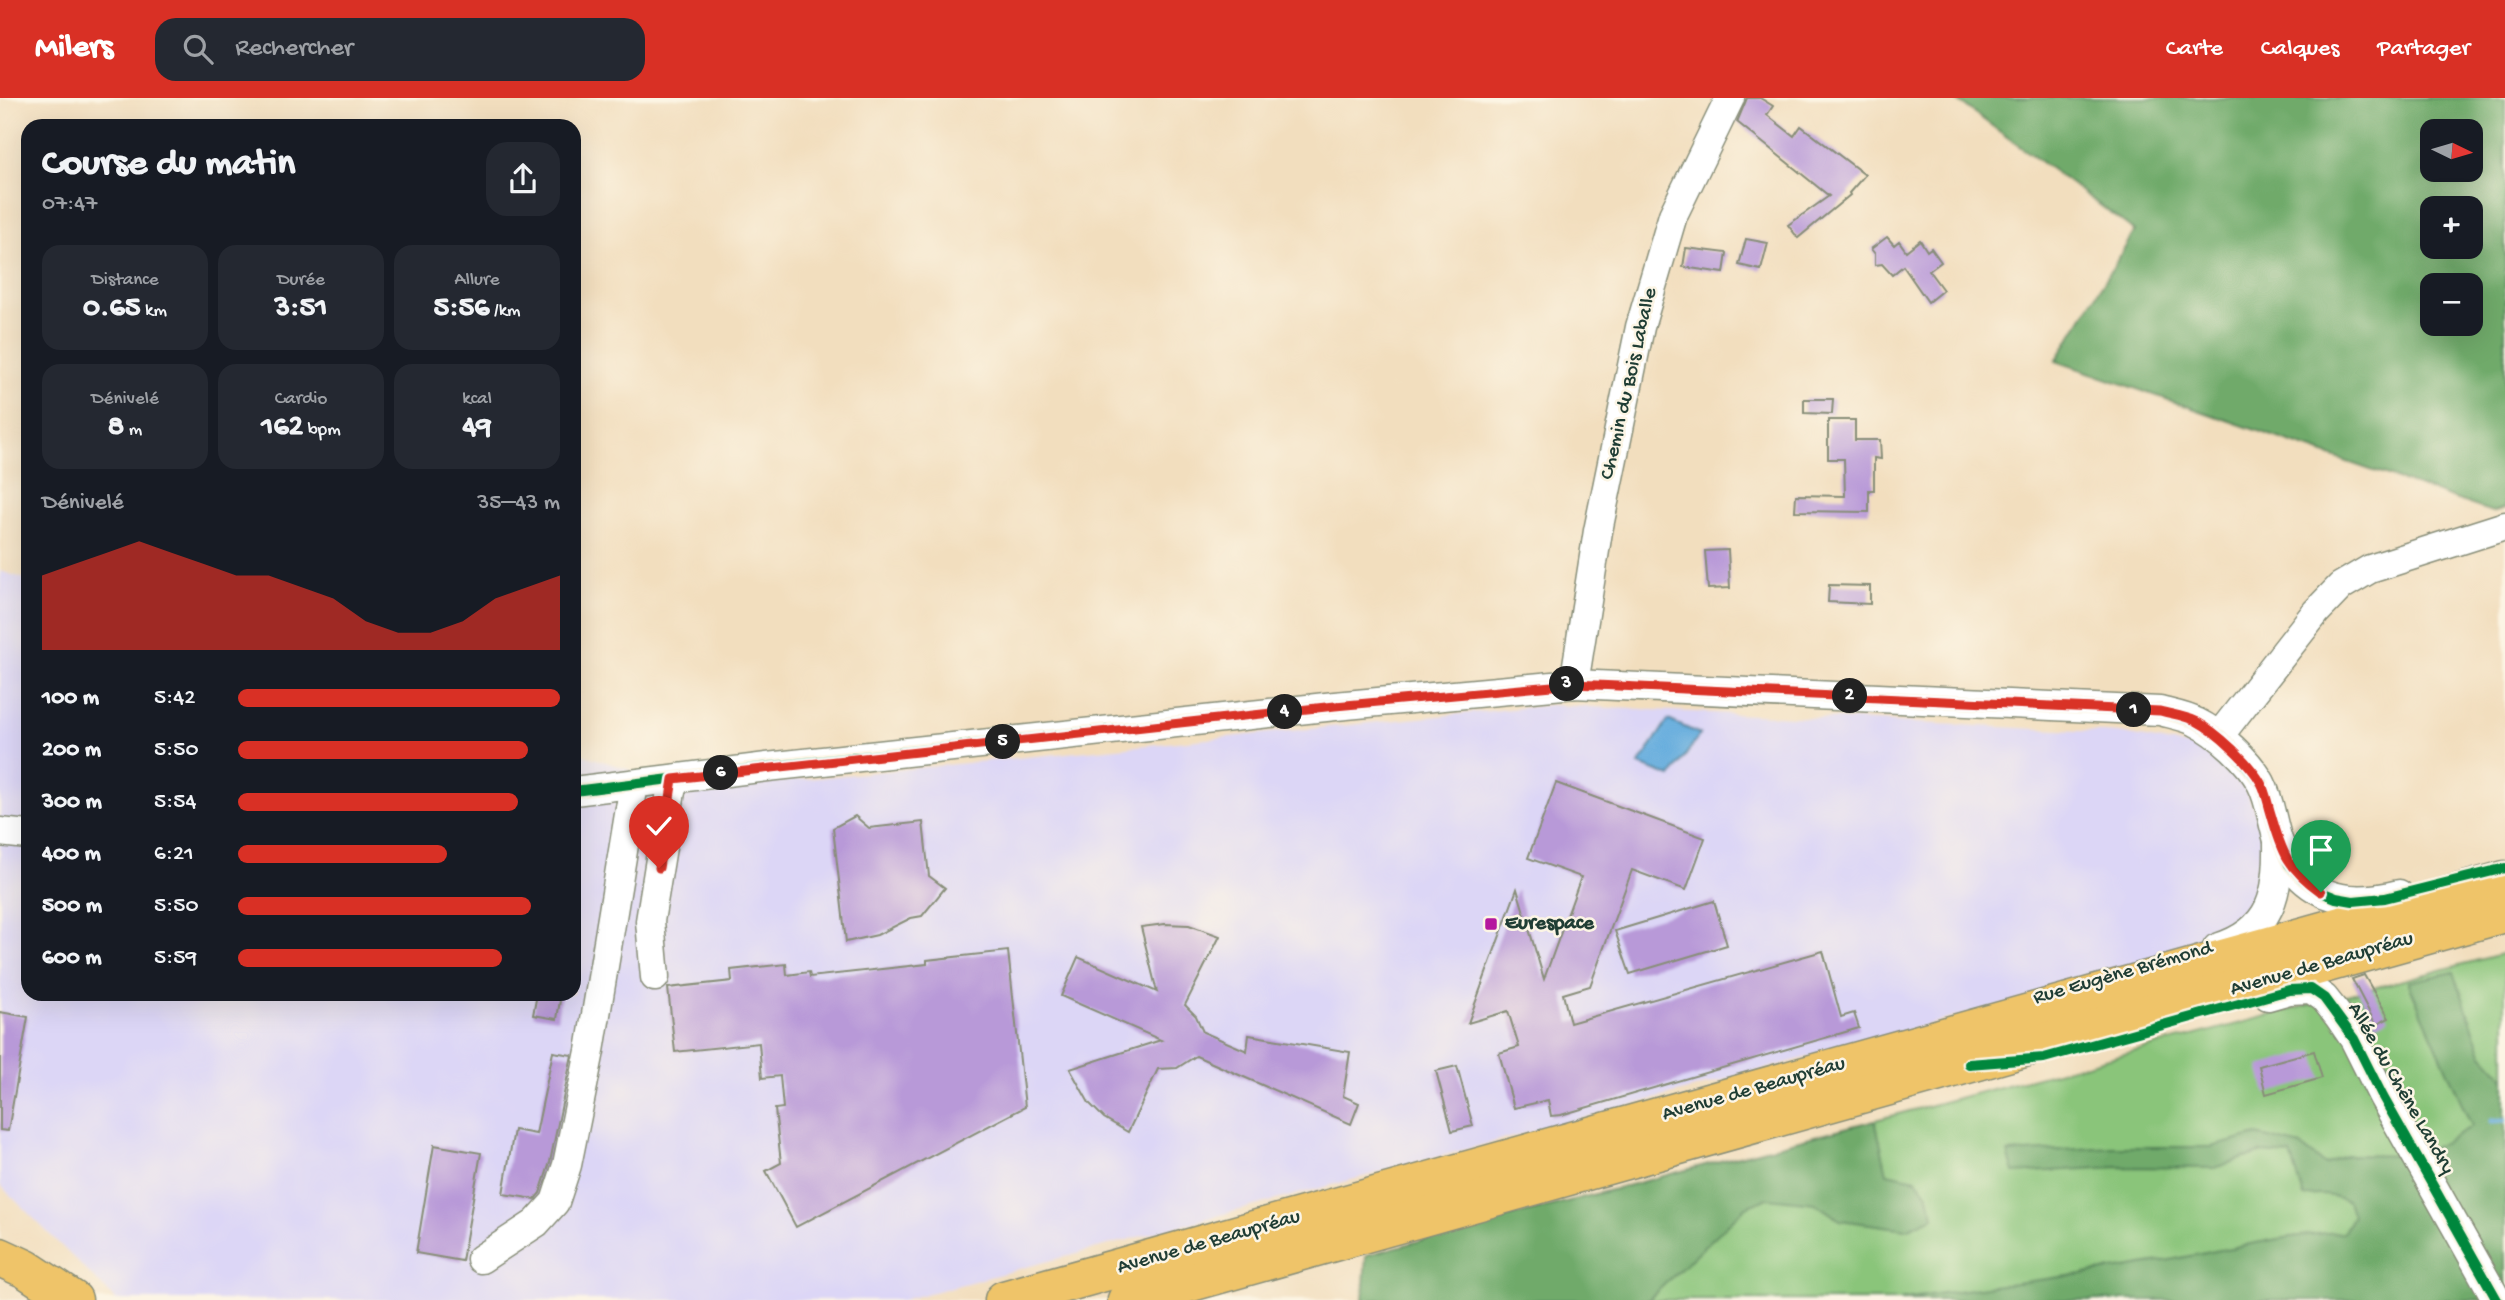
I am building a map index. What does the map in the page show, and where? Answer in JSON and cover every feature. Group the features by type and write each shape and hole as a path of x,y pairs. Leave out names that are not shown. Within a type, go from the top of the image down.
{"highway":[{"name":"Avenue de Beaupréau","path":"1004,1300 2505,880"},
{"name":"Avenue de Beaupréau","path":"1127,1300 2505,913"},
{"path":"0,1257 26,1269 73,1300"}],"street":[{"name":"Chemin du Bois Laballe","path":"1574,684 1598,531 1640,327 1673,215 1730,98"},
{"path":"2219,736 2308,622 2341,586 2370,569 2505,526"},
{"name":"Rue Eugène Brémond","path":"581,790 1335,706 1574,684 2160,711 2195,721 2219,736 2234,750 2262,784 2278,839 2289,864 2321,892 2353,901 2385,898 2505,868"},
{"path":"655,977 650,921 673,779"},
{"path":"481,1259 536,1223 555,1202 567,1165 590,1051 634,784"},
{"path":"0,832 21,834"},
{"name":"Rue Eugène Brémond","path":"1900,1048 2012,1006 2227,945 2251,931 2270,908 2278,879 2278,839"},
{"name":"Allée du Chêne Landry","path":"1969,1063 2044,1058 2288,990 2311,989 2324,998 2354,1039 2383,1097 2497,1300"}],"shaded area":[{"path":"0,571 21,578 21,1001 581,1001 581,754 631,770 645,795 1550,705 2119,733 2199,748 2242,783 2267,836 2264,893 2231,942 903,1300 116,1300 0,1185"}],"green space":[{"path":"1954,98 2505,98 2505,508 2492,512 2056,361 2135,231"},
{"path":"2505,953 2505,1300 1372,1300 1408,1244"},
{"path":"2454,972 2482,1053 2505,1078 2505,1300 1899,1300 2137,1266 2291,1237 2343,1232 2353,1216 2348,1201 2326,1195 2304,1197 2291,1155 2260,1153 2214,1168 2118,1167 2014,1173 2008,1153 2113,1147 2211,1147 2257,1135 2301,1146 2325,1165 2347,1155 2419,1156 2472,1126 2408,982"},
{"path":"1875,1120 1887,1173 1916,1179 1927,1193 1934,1217 1906,1229 1840,1220 1815,1203 1768,1198 1746,1207 1648,1300 1363,1300 1366,1255"}],"water":[{"path":"1668,720 1700,734 1671,777 1639,765"}],"building":[{"path":"1747,98 1760,98 1773,106 1767,115 1794,136 1801,126 1865,175 1850,195 1798,238 1788,225 1829,196 1737,122"},
{"path":"1887,237 1894,245 1899,241 1906,251 1920,240 1927,251 1931,248 1941,262 1929,271 1943,290 1928,302 1903,266 1892,275 1882,264 1875,265 1875,254 1871,249"},
{"path":"1746,239 1768,243 1761,270 1739,265"},
{"path":"1686,248 1727,253 1724,273 1683,267"},
{"path":"1804,399 1833,399 1832,414 1804,413"},
{"path":"1828,420 1855,420 1855,440 1880,440 1881,459 1874,458 1874,490 1869,490 1869,512 1795,511 1796,495 1845,496 1844,459 1828,459"},
{"path":"1728,550 1730,588 1708,589 1705,551"},
{"path":"1829,585 1870,586 1870,604 1828,602"},
{"path":"1556,783 1705,838 1686,890 1632,870 1590,986 1563,994 1570,1023 1823,951 1841,1017 1854,1013 1859,1028 1561,1115 1551,1116 1548,1100 1514,1108 1499,1053 1519,1047 1508,1011 1468,1023 1517,889 1544,979 1581,877 1528,858"},
{"path":"855,816 869,828 923,822 929,876 945,888 922,916 911,918 877,935 846,942 833,828"},
{"path":"1714,901 1727,945 1630,974 1615,931"},
{"path":"1189,925 1220,936 1185,1005 1196,1016 1203,1032 1247,1051 1249,1035 1350,1052 1343,1096 1359,1103 1351,1124 1196,1056 1177,1068 1158,1069 1128,1132 1104,1118 1089,1103 1070,1069 1161,1040 1061,996 1078,957 1157,992 1141,927"},
{"path":"1008,951 1025,1107 796,1227 766,1171 781,1163 775,1109 783,1108 780,1076 762,1078 759,1043 675,1052 668,988 732,981 731,970 786,964 787,975 809,972 810,977 927,964 927,960"},
{"path":"2364,975 2389,1018 2376,1025 2352,979"},
{"path":"536,1001 560,1001 557,1019 533,1015"},
{"path":"0,1012 28,1017 8,1131 0,1130"},
{"path":"2314,1051 2322,1078 2266,1094 2259,1066"},
{"path":"553,1052 572,1055 550,1162 540,1193 535,1199 503,1194 514,1130 536,1134"},
{"path":"1457,1066 1473,1126 1452,1131 1436,1071"},
{"path":"434,1145 481,1153 462,1261 416,1253"}],"waterway":[{"path":"2492,1121 2505,1120"}],"cycle path":[{"path":"581,790 767,767 1335,706 1574,684 2160,711 2195,721 2219,736 2234,750 2262,784 2278,839 2289,864 2321,892 2353,901 2385,898 2505,868"},
{"path":"1969,1064 2044,1058 2289,990 2311,989 2324,998 2354,1039 2383,1097 2497,1300"}],"place":[{"name":"Eurespace","path":"1491,924"}],"route":[{"path":"659,868 673,779 1335,706 1574,684 2160,711 2195,721 2219,736 2234,750 2262,784 2278,839 2289,864 2321,892"}]}
